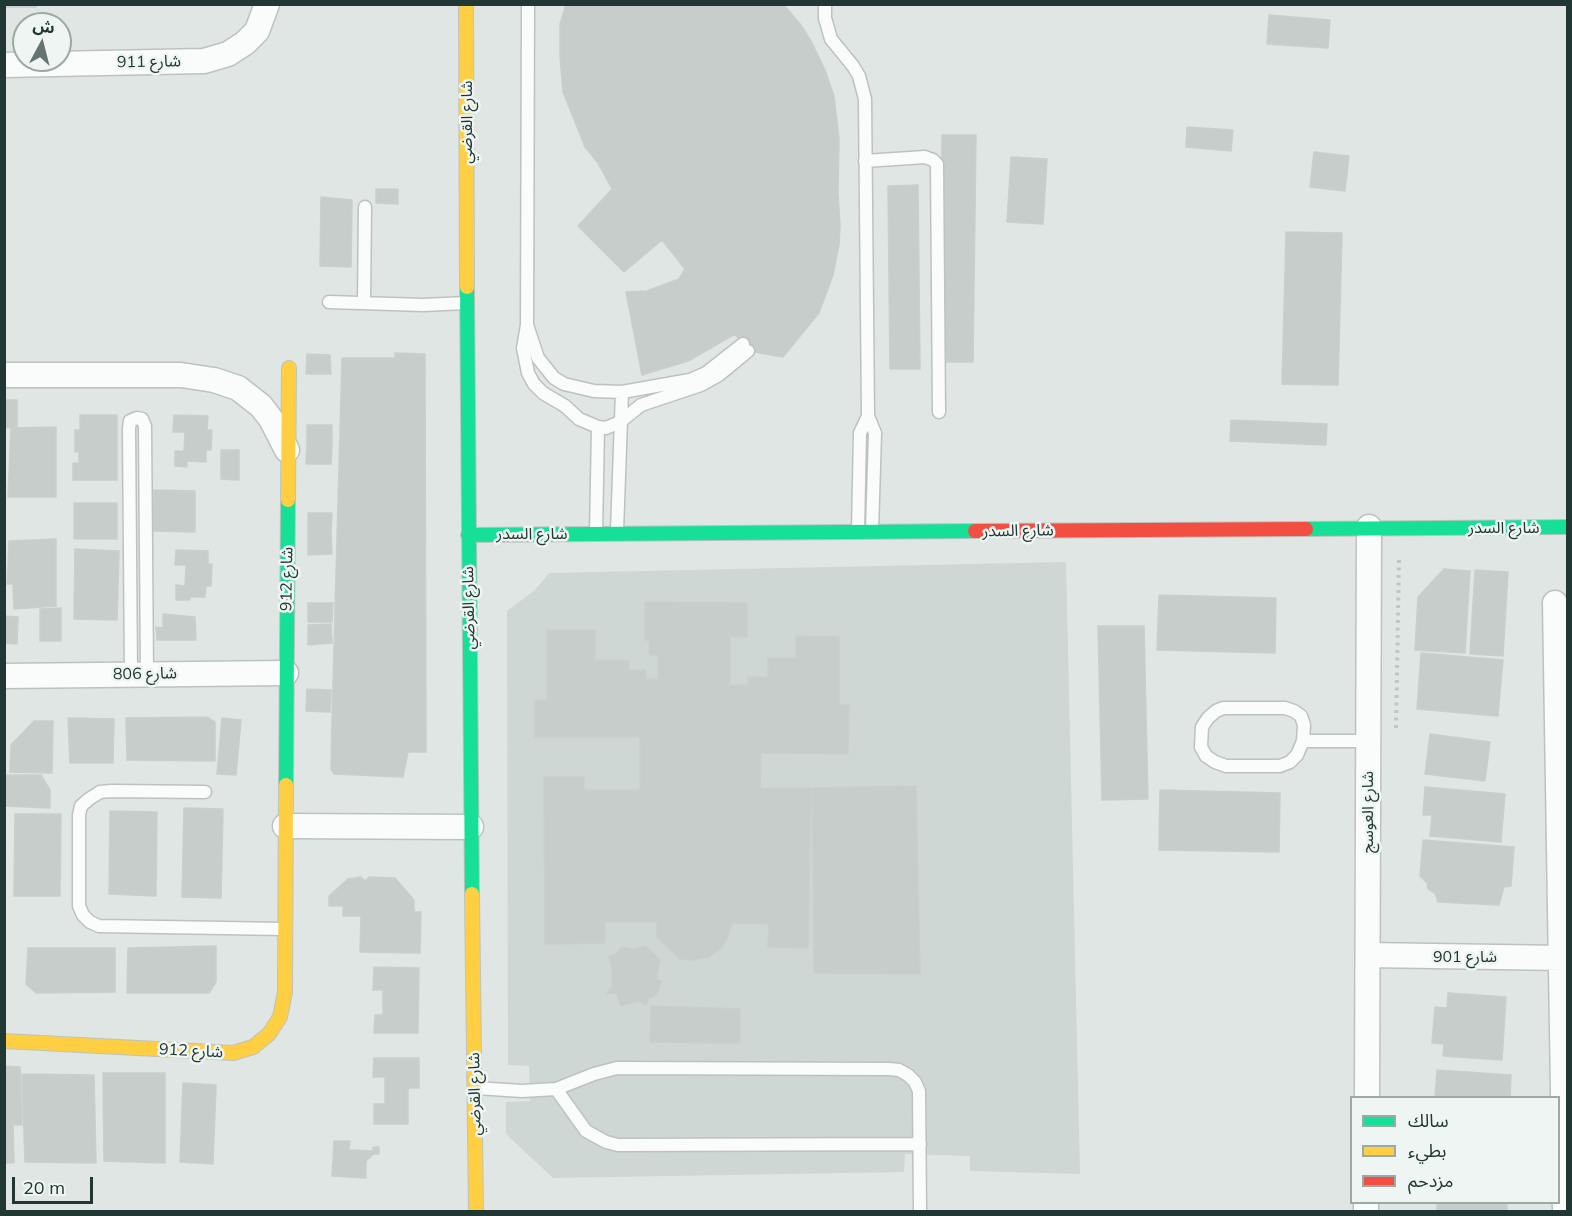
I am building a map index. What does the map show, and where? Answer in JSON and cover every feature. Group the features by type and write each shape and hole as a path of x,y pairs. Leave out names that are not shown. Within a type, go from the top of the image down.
{"street":[{"name":"شارع 911","path":"4,65 204,61 228,54 245,44 256,31 267,4"},
{"name":"شارع القرضي","path":"466,4 468,535 476,1212"},
{"name":"شارع 912","path":"4,1041 233,1053 253,1047 269,1034 280,1017 285,992 289,368"},
{"path":"4,375 181,375 214,380 238,388 261,406 271,419 288,452"},
{"name":"شارع العوسج","path":"1367,1096 1369,527"},
{"name":"شارع السدر","path":"468,535 1568,527"},
{"path":"1555,603 1563,746 1562,958 1566,1196"},
{"name":"شارع 806","path":"4,675 286,673"},
{"path":"285,826 471,827"},
{"name":"شارع 901","path":"1368,956 1562,958"}],"lane":[{"path":"527,325 538,358 554,378 577,388 622,392 682,381 699,376 746,348 719,375 701,385 641,405 620,422 606,428 598,427 579,418 534,384 528,373 523,348 527,325 528,4"},
{"path":"825,4 825,18 831,39 853,66 863,88 865,99 868,416 874,433 865,532"},
{"path":"865,161 925,157 937,164 939,412"},
{"path":"363,303 365,207"},
{"path":"329,302 423,305 468,303"},
{"path":"617,534 622,392"},
{"path":"137,418 142,419 145,426 139,674 129,429 130,421 137,418"},
{"path":"596,534 598,427"},
{"path":"1223,708 1285,708 1294,711 1301,716 1303,741 1297,755 1290,762 1280,766 1226,766 1206,756 1201,747 1202,727 1208,718 1223,708"},
{"path":"1303,741 1368,741"},
{"path":"205,792 100,792 81,806 79,815 79,906 83,915 90,922 99,926 284,929"},
{"path":"475,1088 522,1091 556,1089 594,1074 617,1068 899,1070 915,1082 919,1091 921,1212"},
{"path":"556,1089 585,1131 606,1142 618,1145 920,1144"}],"path":[{"path":"1396,731 1399,528"}],"shaded area":[{"path":"1066,562 1080,1174 970,1171 970,1156 905,1154 904,1172 553,1178 506,1134 506,1102 530,1101 529,1066 508,1065 507,611 535,590 549,573"}],"building":[{"path":"4,4 36,4 36,7 4,7"},
{"path":"566,4 783,4 801,25 825,70 834,96 839,139 839,245 833,275 819,313 783,357 748,351 735,334 688,361 642,375 626,292 647,291 679,279 685,269 662,240 624,272 578,226 612,189 598,163 585,147 563,92 560,24"},
{"path":"1269,15 1330,20 1328,48 1267,44"},
{"path":"1187,127 1233,130 1231,151 1186,147"},
{"path":"942,135 976,135 973,362 940,362"},
{"path":"1314,152 1349,156 1345,191 1310,187"},
{"path":"1011,157 1047,159 1043,224 1007,222"},
{"path":"918,185 920,369 890,369 888,186"},
{"path":"376,189 398,189 398,204 376,203"},
{"path":"321,197 352,200 351,267 320,266"},
{"path":"1286,232 1342,233 1338,385 1282,384"},
{"path":"395,353 425,354 426,752 408,752 403,777 334,774 331,769 342,358 395,358"},
{"path":"307,354 330,355 331,374 306,374"},
{"path":"4,400 17,400 17,427 4,428"},
{"path":"80,415 117,415 117,480 73,480 73,463 79,463 79,452 75,452 75,430 80,430"},
{"path":"174,415 208,416 207,430 212,430 211,450 206,450 206,462 187,461 187,467 175,466 175,451 184,451 185,432 173,432"},
{"path":"1231,420 1327,424 1326,445 1230,441"},
{"path":"307,425 332,425 332,445 307,444"},
{"path":"56,427 56,497 8,497 11,428"},
{"path":"307,444 332,445 331,464 306,464"},
{"path":"221,450 239,450 239,480 221,479"},
{"path":"154,490 195,491 195,532 153,531"},
{"path":"74,503 117,503 117,539 74,539"},
{"path":"308,513 332,513 331,533 308,534"},
{"path":"331,533 332,554 308,555 308,534"},
{"path":"56,539 56,606 14,609 13,584 7,584 9,541"},
{"path":"75,549 119,551 117,620 74,619"},
{"path":"176,550 208,551 208,564 212,564 211,586 206,586 205,597 176,600 176,585 185,586 186,565 175,565"},
{"path":"1444,569 1470,571 1465,653 1415,650 1418,597"},
{"path":"1475,570 1508,572 1503,656 1470,654"},
{"path":"1159,595 1276,598 1275,653 1157,650"},
{"path":"645,602 747,603 747,637 730,637 730,685 748,685 748,677 768,677 768,658 796,658 796,636 839,637 839,705 849,705 848,754 761,753 760,788 811,788 808,948 768,947 769,924 732,923 721,948 709,957 694,960 680,959 657,937 657,922 605,922 605,943 545,944 544,777 584,777 584,790 640,790 640,737 535,737 535,700 547,700 547,630 595,630 595,660 629,660 629,670 646,670 646,679 658,679 658,655 650,655 649,640 645,640"},
{"path":"308,603 333,603 332,622 308,622"},
{"path":"61,608 61,641 40,641 40,609"},
{"path":"163,614 195,617 196,640 157,640 156,627 163,628"},
{"path":"4,616 18,617 17,644 4,643"},
{"path":"331,624 332,643 308,645 308,625"},
{"path":"1098,626 1144,626 1148,799 1102,800"},
{"path":"1421,653 1503,660 1498,716 1417,709"},
{"path":"307,689 331,690 330,712 306,711"},
{"path":"207,717 215,722 215,761 127,760 126,718"},
{"path":"68,718 114,719 113,763 70,763"},
{"path":"222,718 241,720 236,775 217,774"},
{"path":"34,721 53,721 52,773 10,772 11,745"},
{"path":"1430,734 1490,742 1485,781 1425,774"},
{"path":"4,775 41,775 50,790 50,808 4,806"},
{"path":"916,786 920,974 814,973 812,788"},
{"path":"1425,787 1505,794 1501,842 1430,836 1432,815 1423,815"},
{"path":"1160,790 1280,793 1279,852 1159,850"},
{"path":"184,808 223,809 221,898 182,897"},
{"path":"110,811 157,812 156,896 109,894"},
{"path":"15,814 61,814 60,896 14,896"},
{"path":"1423,840 1514,847 1511,886 1504,887 1499,905 1438,902 1435,893 1428,889 1427,883 1420,876"},
{"path":"361,877 365,881 369,877 395,878 414,900 414,912 421,912 420,953 360,952 361,916 343,916 343,906 329,906 329,896 348,879"},
{"path":"216,946 216,982 209,993 127,993 128,948"},
{"path":"646,946 660,960 656,979 661,981 657,994 649,998 646,1005 638,1001 621,1006 617,994 607,993 612,986 609,956 616,954 622,947 635,949"},
{"path":"28,948 115,948 115,992 36,993 26,984"},
{"path":"374,967 419,968 418,1033 374,1033 375,1015 383,1015 383,990 373,990"},
{"path":"1448,993 1506,997 1502,1060 1443,1056 1444,1044 1432,1043 1435,1007 1447,1008"},
{"path":"651,1006 740,1009 740,1043 650,1042"},
{"path":"374,1058 419,1058 419,1088 408,1088 408,1124 374,1124 374,1104 385,1104 385,1077 373,1077"},
{"path":"4,1066 20,1067 22,1125 13,1125 14,1163 4,1163"},
{"path":"1437,1070 1511,1075 1510,1096 1435,1096"},
{"path":"103,1073 165,1073 165,1163 104,1161"},
{"path":"22,1074 94,1075 96,1163 25,1162"},
{"path":"183,1083 216,1085 213,1164 180,1162"},
{"path":"334,1141 350,1141 349,1150 373,1151 373,1147 379,1147 379,1154 374,1154 366,1161 366,1178 332,1176"},
{"path":"1437,1204 1507,1204 1507,1212 1437,1212"}],"traffic: fast":[{"path":"467,287 472,894"},
{"path":"286,785 288,500"},
{"path":"1306,529 1568,527"},
{"path":"468,535 975,531"}],"traffic: slow":[{"path":"466,4 467,287"},
{"path":"288,500 289,368"},
{"path":"4,1041 233,1053 253,1047 269,1034 280,1017 285,992 286,785"},
{"path":"472,894 476,1212"}],"traffic: jam":[{"path":"975,531 1306,529"}]}
